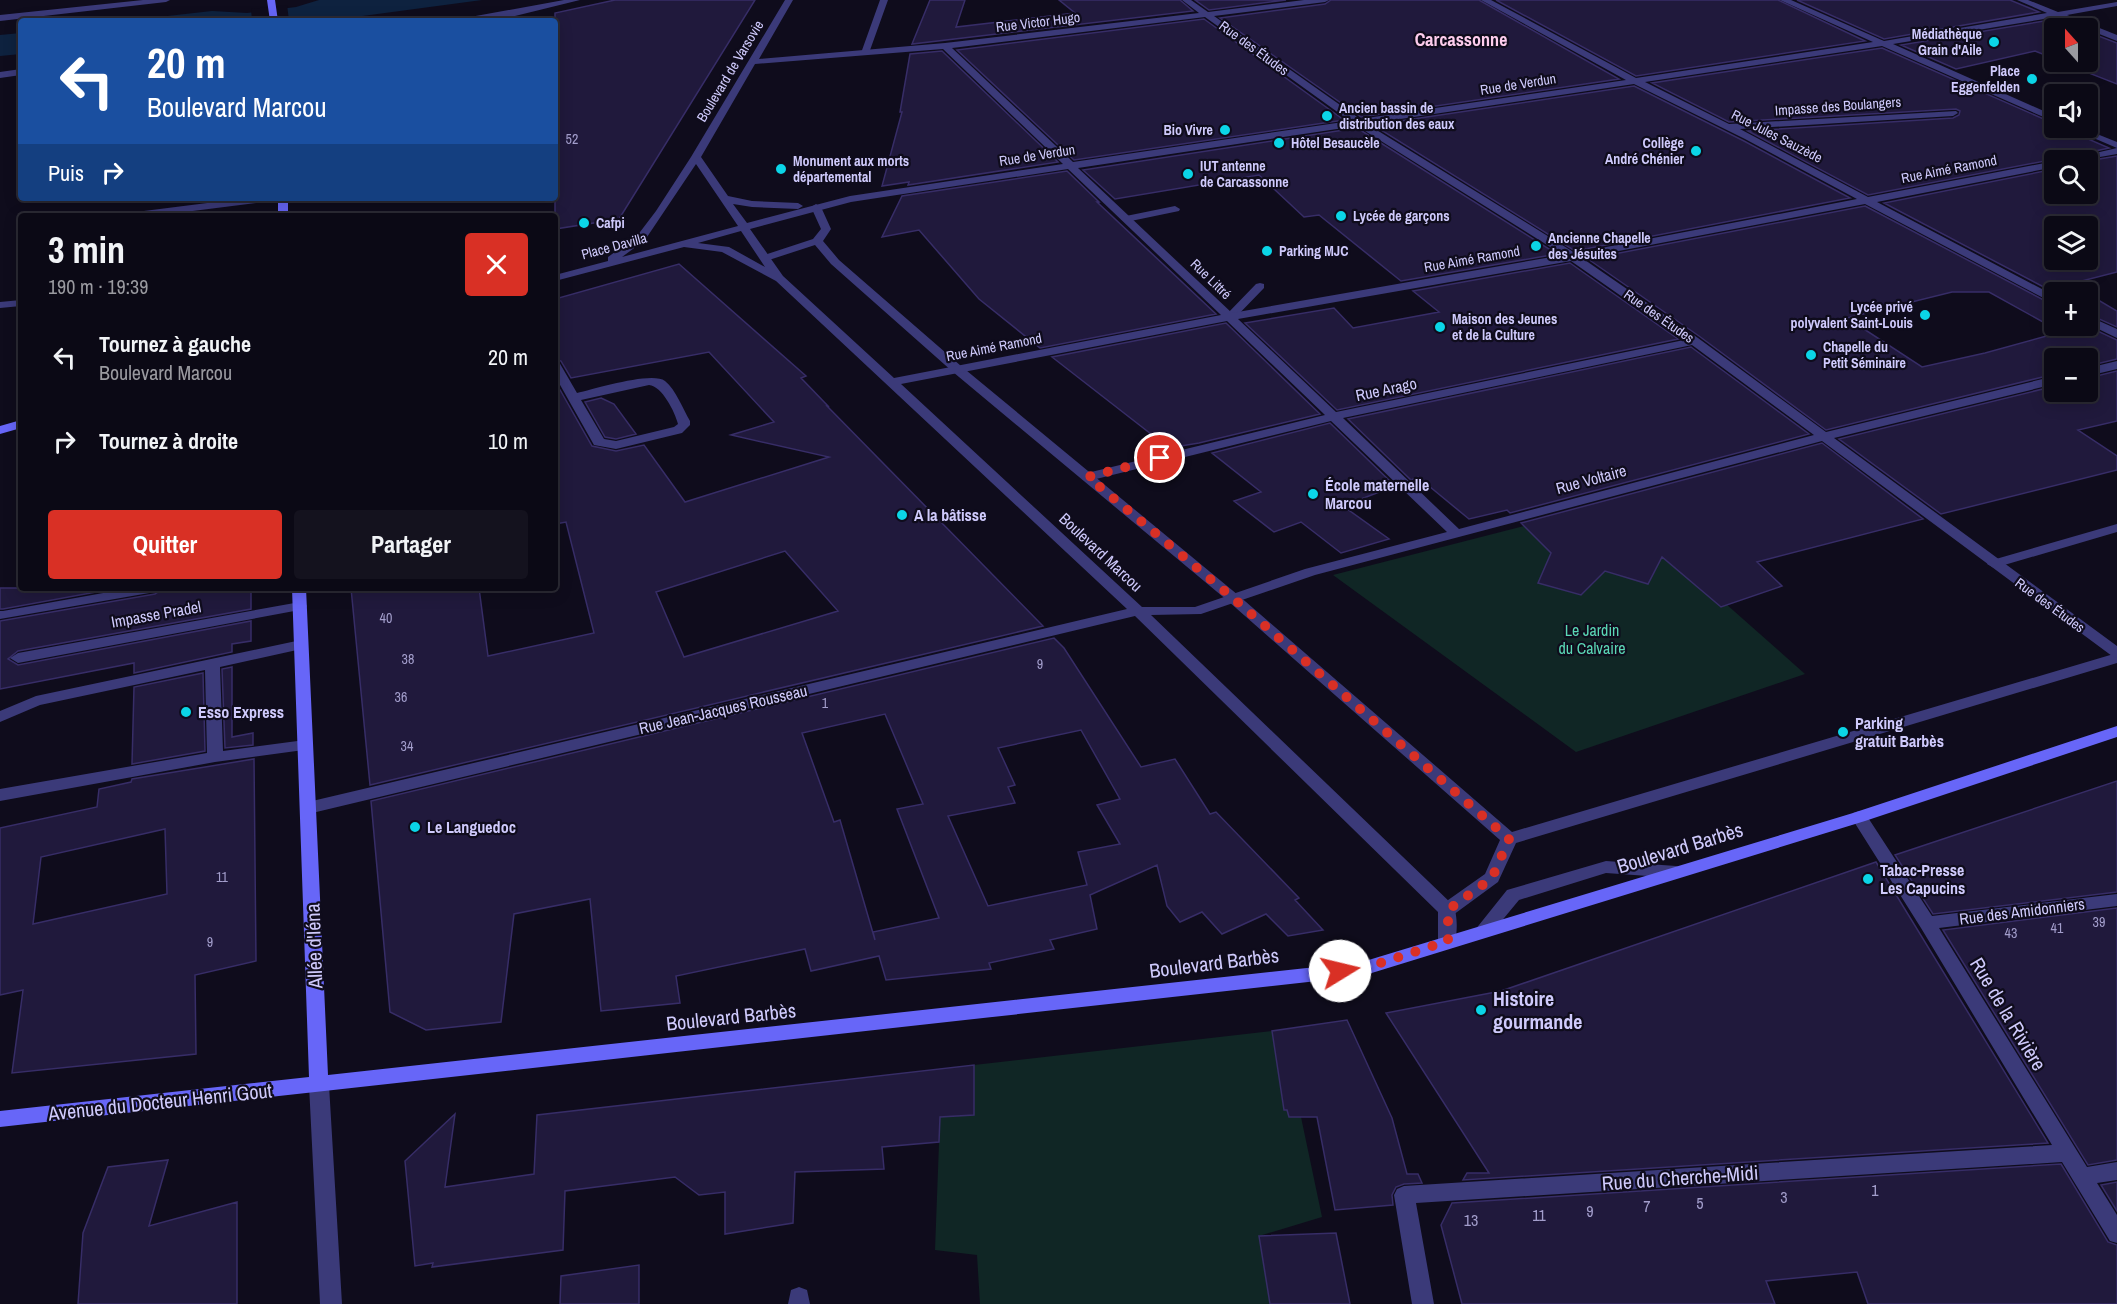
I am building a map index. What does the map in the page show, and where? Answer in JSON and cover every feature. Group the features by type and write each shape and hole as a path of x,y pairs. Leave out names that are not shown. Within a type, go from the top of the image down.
{"main road":[{"path":"271,0 274,18"},
{"path":"0,430 18,425"},
{"name":"Allée d'Iéna","path":"299,591 320,1085"},
{"name":"Boulevard Barbès","path":"320,1085 1362,969 1860,817 2117,731"},
{"name":"Avenue du Docteur Henri Gout","path":"0,1119 320,1085"}],"street":[{"path":"0,18 166,0"},
{"path":"476,18 515,13 576,0"},
{"name":"Boulevard de Varsovie","path":"605,264 641,238 696,157 789,0"},
{"path":"865,53 884,0"},
{"name":"Rue des Études","path":"1186,0 1359,123 1573,257 1694,341 2117,653"},
{"name":"Rue Victor Hugo","path":"753,62 945,46 1325,0"},
{"name":"Rue Jules Sauzède","path":"1485,0 1635,81 1868,200 2044,295"},
{"path":"1784,0 2044,114"},
{"path":"2021,0 2117,38"},
{"name":"Rue de Verdun","path":"680,244 816,207 1070,165 1880,44 2117,4"},
{"name":"Rue Littré","path":"945,46 1456,533"},
{"path":"0,75 18,72"},
{"name":"Impasse des Boulangers","path":"1725,127 1953,113"},
{"path":"2098,137 2117,145"},
{"path":"2098,155 2117,151"},
{"path":"696,157 780,279"},
{"name":"Rue Aimé Ramond","path":"894,382 1230,317 1573,257 2044,166"},
{"name":"Rue de Verdun","path":"725,199 752,204 816,207"},
{"path":"152,213 248,201"},
{"path":"765,258 817,241 826,229 816,207"},
{"path":"1126,219 1175,209"},
{"path":"817,241 835,262 957,369 1233,598 1509,839"},
{"name":"Place Davilla","path":"558,277 680,244"},
{"name":"Boulevard Marcou","path":"680,244 725,249 780,279 1138,610 1448,910"},
{"path":"1230,317 1260,286"},
{"path":"0,305 18,303"},
{"path":"2098,324 2117,334"},
{"name":"Rue Arago","path":"1088,477 1334,417 1694,341"},
{"path":"2098,370 2117,365"},
{"path":"558,369 576,397 599,442 605,445 616,445 678,430 684,425 684,421 665,388 659,382 649,381 576,397"},
{"name":"Rue Voltaire","path":"1138,610 1196,611 1310,572 1823,437 2044,383"},
{"path":"1994,564 2117,528"},
{"path":"3,615 138,591"},
{"name":"Impasse Pradel","path":"18,658 300,606"},
{"name":"Rue Jean-Jacques Rousseau","path":"308,808 1138,610"},
{"path":"0,717 36,701 301,645"},
{"path":"1448,941 1448,910 1492,878 1509,839 2117,658"},
{"path":"212,665 215,757"},
{"path":"0,795 215,757 305,745"},
{"name":"Rue de la Rivière","path":"1860,817 2117,1234"},
{"path":"1484,930 1513,895 1606,867 1676,872"},
{"name":"Rue des Amidonniers","path":"1927,923 2117,900"},
{"name":"Allée d'Iéna","path":"320,1085 331,1304"},
{"name":"Rue du Cherche-Midi","path":"1423,1304 1404,1195 2066,1153"},
{"path":"2082,1176 2117,1171"}],"green space":[{"name":"Le Jardin du Calvaire","path":"1587,510 1665,550 1805,674 1576,752 1333,575"},
{"path":"1272,1031 1284,1110 1287,1110 1289,1117 1301,1117 1322,1217 1259,1236 1270,1304 980,1304 977,1255 935,1250 940,1117 974,1115 974,1065"}],"water":[{"path":"319,0 482,0 347,18 308,16 150,18 212,11 247,13 296,7"},
{"path":"18,33 18,54 0,56 0,35"}],"pier":[{"path":"287,5 289,18 252,18 251,9"}],"building":[{"path":"615,0 755,0 619,219 558,229 555,201 558,201 558,18 555,18 555,13"},
{"path":"930,0 965,0 956,27 1075,13 1059,0 1180,0 1193,11 912,44"},
{"path":"1195,0 1286,0 1209,10"},
{"path":"1331,0 1479,0 1619,79 1361,117 1220,18 1325,4"},
{"path":"1496,0 1778,0 1865,41 1636,76"},
{"path":"1797,0 2010,0 2039,12 1884,39"},
{"path":"1204,19 1344,120 1074,160 957,50"},
{"path":"2044,21 2044,55 2035,51 1956,69 1901,45"},
{"path":"2098,36 2117,43 2117,84 2086,72 2098,72"},
{"path":"1882,48 2044,119 2044,138 2086,138 2109,148 2098,150 2044,150 2044,161 1868,195 1748,131 1953,118 1959,115 1960,111 1956,109 1729,122 1652,83"},
{"path":"942,51 1058,162 908,185 909,182 882,186 902,112 900,112 910,54"},
{"path":"1634,86 1744,141 1850,198 1575,251 1373,125"},
{"path":"1357,128 1557,254 1401,281 1319,215 1304,217 1259,175 1115,199 1083,170"},
{"path":"2117,156 2117,272 2078,282 2044,282 2044,287 1884,203 2044,171 2044,204 2098,204 2098,159"},
{"path":"1067,171 1216,314 1040,348 979,299 919,230 882,237 902,196"},
{"name":"Lycée privé polyvalent Saint-Louis","path":"1865,206 2044,300 2044,323 1989,292 1952,292 1847,318 1922,367 2047,336 2098,336 2098,331 2117,340 2117,359 2098,364 2098,348 2044,348 2044,377 1826,430 1699,336 1588,259"},
{"path":"1570,263 1678,339 1337,410 1245,323 1334,308 1353,328 1439,312 1413,291"},
{"path":"679,264 806,376 801,378 827,406 1043,626 370,785 351,591 479,591 488,656 594,633 566,522 558,523 558,386 592,446 616,451 644,445 685,502 829,457 731,435 774,422 709,352 571,378 561,361 558,360 558,298","holes":["785,551 838,611 684,657 656,592"]},
{"path":"2098,300 2117,311 2117,327 2098,318"},
{"path":"1226,323 1320,414 1169,448 1052,357"},
{"path":"1691,347 1809,434 1510,513 1507,510 1469,519 1418,477 1411,480 1348,419"},
{"path":"2117,371 2117,421 2078,430 2117,456 2117,470 1941,514 1839,439 2044,389 2044,402 2098,402 2098,376"},
{"path":"601,398 614,404 636,434 616,439 605,437 585,402"},
{"name":"École maternelle Marcou","path":"1330,423 1395,486 1343,506 1389,539 1341,553 1301,522 1274,532 1234,501 1261,492 1212,453"},
{"path":"1822,443 1923,519 1757,562 1782,586 1721,607 1662,557 1648,584 1605,571 1581,595 1538,583 1551,553 1521,523"},
{"path":"0,588 18,588 18,591 102,591 3,609 0,609"},
{"path":"160,591 251,591 251,609 18,651 8,659 18,665 251,621 251,641 232,644 232,652 134,673 134,663 0,689 0,621 155,594"},
{"path":"1054,638 1064,648 1141,767 1175,759 1210,814 1216,812 1299,898 1295,900 1323,930 1288,936 1266,914 1222,934 1202,912 1180,922 1167,906 1157,865 1090,895 1097,929 1050,940 1054,949 989,963 991,969 886,980 879,956 811,971 805,949 676,976 680,1003 601,1011 590,899 514,914 501,1022 426,1030 390,1012 371,801","holes":["885,714 923,804 897,809 939,918 873,932 875,940 840,820 834,822 802,733","1081,730 1120,799 1097,805 1120,844 1078,852 1087,885 988,906 948,816 1015,803 1008,787 1015,785 998,748"]},
{"path":"232,667 232,737 253,733 253,745 225,748 222,669"},
{"path":"203,673 205,751 132,764 134,687"},
{"path":"254,759 256,961 195,975 196,1054 12,1073 23,990 0,995 0,828 97,807 99,789 131,782 132,779","holes":["165,829 167,894 33,924 41,857"]},
{"path":"2117,781 2117,892 1933,914 1895,855"},
{"path":"1876,862 2048,1143 1463,1180 1467,1173 1489,1173 1386,1013 1501,991"},
{"path":"2117,908 2117,1160 2088,1165 1943,930"},
{"path":"1347,1020 1392,1118 1407,1174 1418,1174 1422,1183 1396,1187 1392,1195 1393,1205 1335,1210 1317,1117 1289,1117 1287,1110 1284,1110 1272,1031"},
{"path":"974,1065 974,1115 940,1117 939,1142 882,1147 884,1169 795,1172 793,1223 725,1234 725,1192 699,1195 675,1177 565,1191 563,1250 432,1267 433,1263 415,1266 405,1161 455,1114 445,1187 534,1174 537,1115"},
{"path":"168,1160 149,1226 237,1202 237,1304 78,1304 83,1233 108,1167"},
{"path":"2061,1164 2108,1242 2117,1245 2117,1304 1868,1304 1857,1272 1766,1281 1775,1304 1462,1304 1441,1225 1452,1203"},
{"path":"2117,1182 2117,1211 2101,1185"},
{"path":"1336,1233 1350,1304 1270,1304 1259,1236"},
{"path":"639,1265 639,1304 560,1304 561,1276"}],"place":[{"name":"Médiathèque Grain d'Aile","path":"1994,42"},
{"name":"Place Eggenfelden","path":"2032,79"},
{"name":"Ancien bassin de distribution des eaux","path":"1327,116"},
{"name":"Bio Vivre","path":"1225,130"},
{"name":"Hôtel Besaucèle","path":"1279,143"},
{"name":"Collège André Chénier","path":"1696,151"},
{"name":"Monument aux morts départemental","path":"781,169"},
{"name":"IUT antenne de Carcassonne","path":"1188,174"},
{"name":"Lycée de garçons","path":"1341,216"},
{"name":"Cafpi","path":"584,223"},
{"name":"Ancienne Chapelle des Jésuites","path":"1536,246"},
{"name":"Parking MJC","path":"1267,251"},
{"name":"Lycée privé polyvalent Saint-Louis","path":"1925,315"},
{"name":"Maison des Jeunes et de la Culture","path":"1440,327"},
{"name":"Chapelle du Petit Séminaire","path":"1811,355"},
{"name":"École maternelle Marcou","path":"1313,494"},
{"name":"A la bâtisse","path":"902,515"},
{"name":"Esso Express","path":"186,712"},
{"name":"Parking gratuit Barbès","path":"1843,732"},
{"name":"Le Languedoc","path":"415,827"},
{"name":"Tabac-Presse Les Capucins","path":"1868,879"},
{"name":"Histoire gourmande","path":"1481,1010"}],"district":[{"name":"Carcassonne","path":"1461,40"}],"route":[{"path":"1160,458 1088,477 1233,598 1509,839 1492,878 1448,910 1448,941 1362,969 1340,971"}]}
